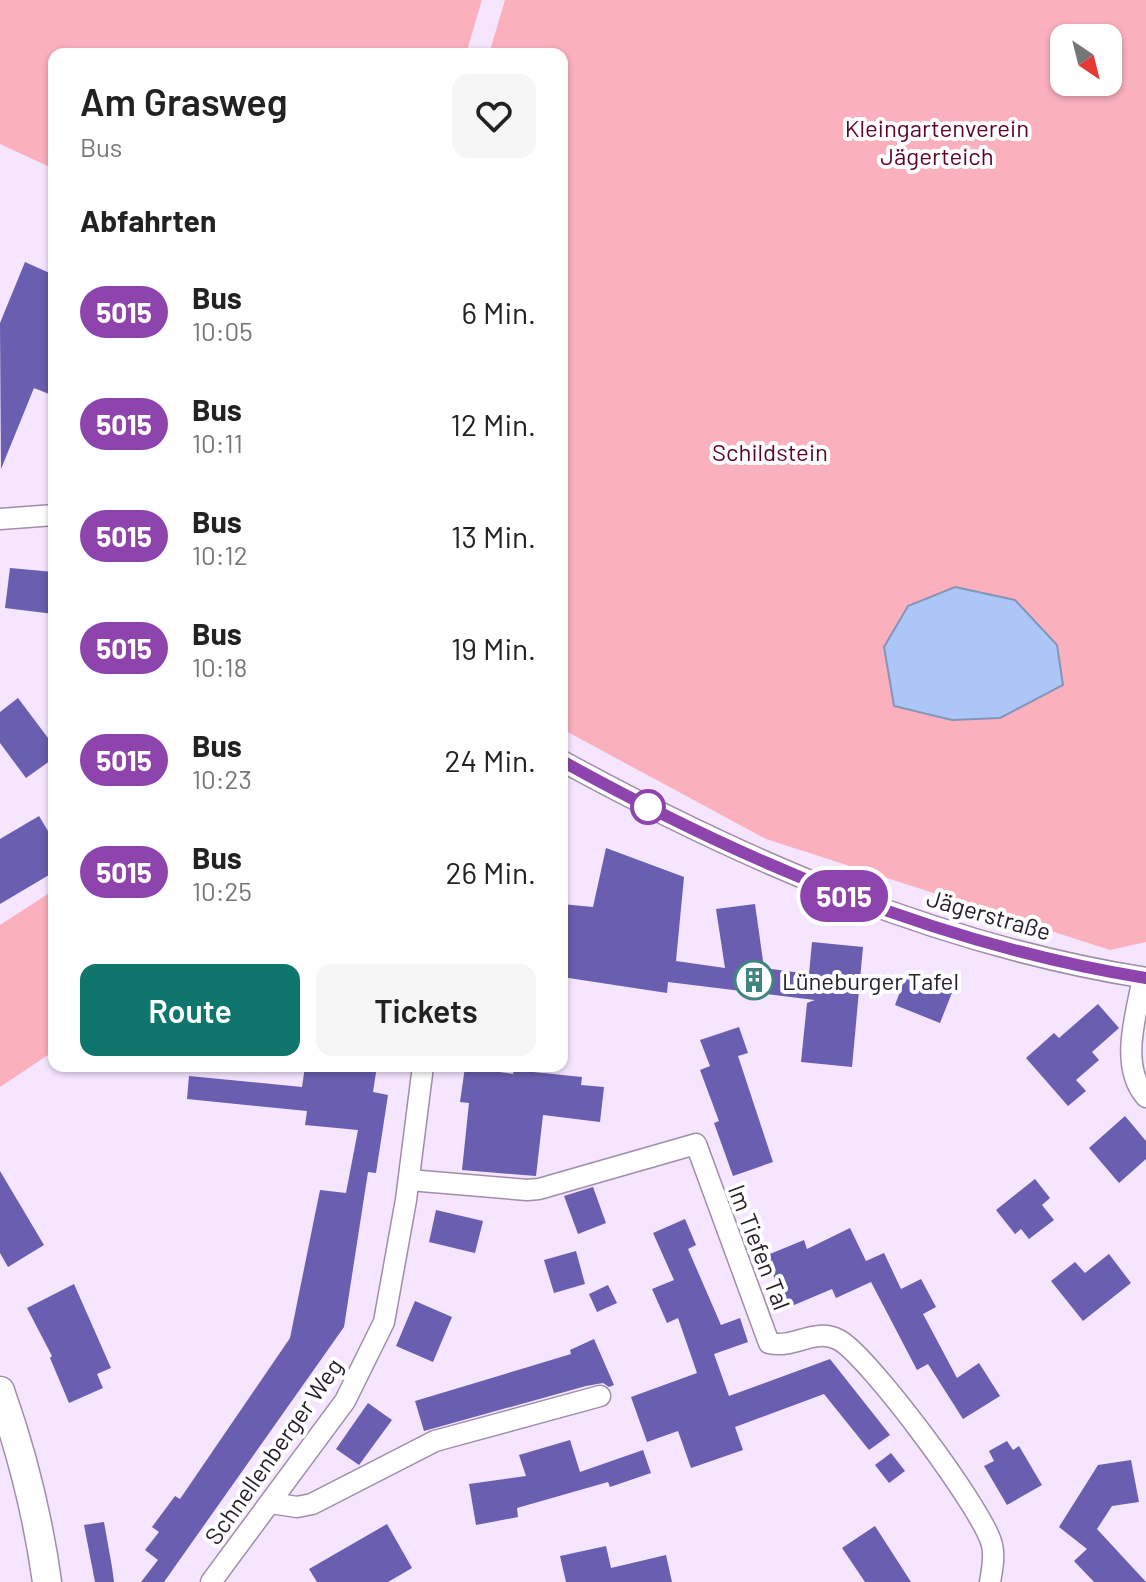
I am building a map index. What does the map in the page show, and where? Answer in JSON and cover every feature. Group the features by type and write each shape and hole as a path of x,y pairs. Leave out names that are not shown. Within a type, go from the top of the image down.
{"main road":[{"path":"0,1391 31,1494 47,1582"}],"street":[{"path":"0,519 48,515"},
{"name":"Jägerstraße","path":"568,764 707,837 848,898 946,931 1044,957 1144,978"},
{"path":"1144,978 1134,1031 1132,1072 1146,1097"},
{"name":"Schnellenberger Weg","path":"211,1582 353,1389 384,1322 394,1281 422,1072"},
{"name":"Im Tiefen Tal","path":"409,1180 539,1189 696,1144 769,1343 783,1347 817,1335 835,1338 858,1353 936,1453 970,1503 992,1544 990,1582"},
{"path":"271,1503 297,1507 312,1504 444,1438 600,1396"}],"green space":[{"path":"0,0 482,0 468,48 48,48 48,166 0,144"},
{"name":"Schildstein","path":"505,0 1146,0 1146,942 1110,950 766,839 568,732 568,48 491,48"},
{"path":"48,894 48,1055 0,1087 0,925"}],"water":[{"path":"955,587 1015,600 1057,645 1063,685 1000,718 952,720 894,706 884,647 908,606"}],"building":[{"path":"25,262 48,272 48,394 34,388 1,469 0,323"},
{"path":"10,568 48,571 48,613 5,608"},
{"path":"18,698 48,738 48,762 26,778 0,743 0,712"},
{"path":"39,816 48,831 48,876 0,904 0,839"},
{"path":"606,848 684,877 676,961 725,968 716,909 755,904 764,968 809,974 812,942 863,947 852,1067 801,1062 807,1003 815,1000 668,982 667,993 568,978 568,905 593,907"},
{"path":"907,973 953,990 940,1023 895,1005"},
{"path":"1098,1004 1119,1028 1092,1052 1099,1060 1076,1080 1086,1091 1068,1106 1026,1058 1054,1033 1059,1038"},
{"path":"739,1027 748,1053 738,1056 773,1162 733,1176 714,1123 719,1121 700,1070 710,1066 700,1040"},
{"path":"304,1072 376,1072 373,1092 388,1095 376,1173 368,1172 344,1327 164,1582 141,1582 158,1560 145,1550 159,1532 152,1527 175,1496 180,1499 290,1338 320,1190 346,1193 358,1130 305,1125 307,1111 187,1099 189,1076 302,1087"},
{"path":"464,1072 533,1072 582,1077 581,1085 604,1087 600,1122 543,1115 536,1176 462,1170 469,1103 460,1102"},
{"path":"1125,1116 1146,1141 1146,1159 1119,1183 1089,1148"},
{"path":"0,1171 44,1245 8,1267 0,1253"},
{"path":"1035,1179 1050,1198 1042,1205 1054,1220 1029,1239 1021,1229 1015,1234 996,1210"},
{"path":"593,1187 606,1223 578,1234 564,1196"},
{"path":"436,1210 483,1221 475,1253 429,1242"},
{"path":"685,1219 696,1245 688,1249 721,1325 740,1318 748,1342 714,1354 729,1396 830,1359 890,1435 869,1450 824,1394 735,1427 743,1450 691,1468 678,1431 647,1442 631,1397 697,1373 678,1318 667,1323 652,1289 674,1280 653,1233"},
{"path":"850,1228 866,1261 884,1253 901,1289 921,1279 936,1307 923,1314 957,1378 979,1363 1000,1396 963,1419 928,1364 917,1370 871,1282 836,1298 832,1289 787,1308 765,1256 804,1240 807,1249"},
{"path":"576,1251 585,1284 554,1293 544,1260"},
{"path":"1109,1254 1131,1283 1083,1321 1051,1281 1075,1262 1085,1273"},
{"path":"74,1284 111,1368 97,1374 103,1388 69,1403 50,1358 52,1356 27,1308"},
{"path":"608,1285 617,1303 597,1312 589,1294"},
{"path":"415,1301 452,1317 433,1362 396,1346"},
{"path":"594,1339 614,1385 586,1386 424,1431 415,1401 571,1354 570,1350"},
{"path":"368,1403 392,1420 359,1465 336,1449"},
{"path":"570,1440 580,1472 643,1450 651,1473 610,1487 608,1482 517,1508 518,1517 476,1525 469,1484 526,1476 519,1455"},
{"path":"1007,1441 1013,1450 1019,1446 1042,1485 1007,1505 984,1466 994,1461 989,1451"},
{"path":"891,1453 905,1471 889,1483 875,1465"},
{"path":"1131,1460 1139,1502 1112,1506 1097,1529 1146,1582 1094,1582 1074,1561 1087,1549 1059,1527 1098,1465"},
{"path":"104,1522 114,1582 95,1582 84,1525"},
{"path":"387,1524 412,1568 388,1582 317,1582 309,1569"},
{"path":"875,1526 911,1582 865,1582 842,1548"},
{"path":"606,1546 611,1568 666,1555 672,1582 566,1582 560,1556"}],"bus line":[{"name":"5015","path":"568,764 707,837 848,898 946,931 1044,957 1146,978"}],"place":[{"name":"Lüneburger Tafel","path":"754,980"}],"park label":[{"name":"Kleingartenverein Jägerteich","path":"937,141"}]}
